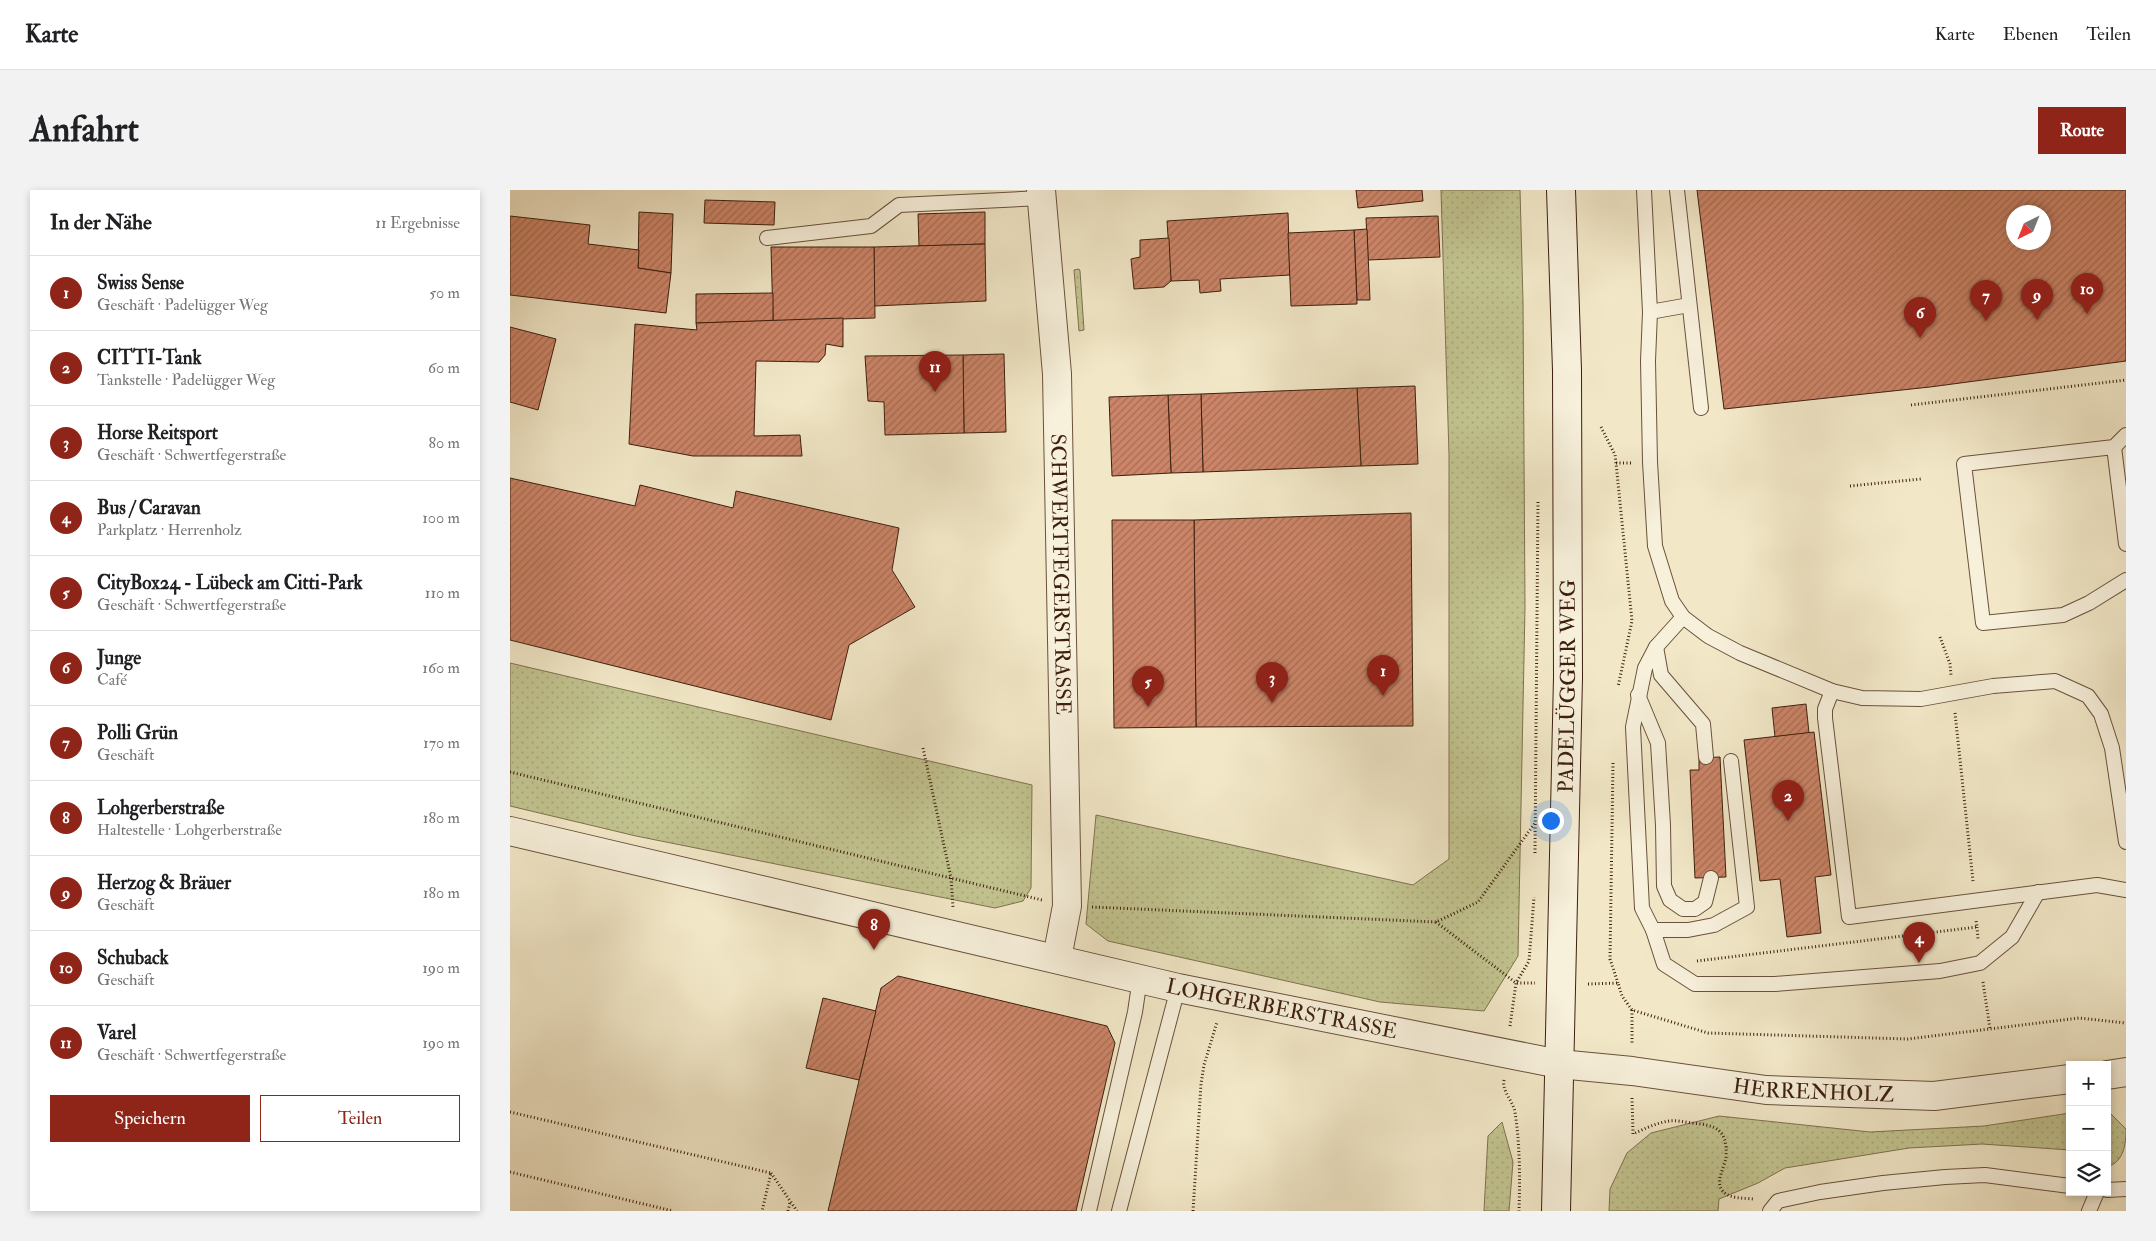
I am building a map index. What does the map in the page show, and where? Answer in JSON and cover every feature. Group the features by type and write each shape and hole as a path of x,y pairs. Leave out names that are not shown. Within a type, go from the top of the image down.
{"street":[{"name":"PADELÜGGER WEG","path":"1556,1211 1568,677 1567,370 1560,190"},
{"name":"SCHWERTFEGERSTRASSE","path":"1042,194 1057,374 1067,906 1057,958"},
{"name":"LOHGERBERSTRASSE","path":"510,831 1057,958 1178,988 1507,1052 1559,1064"},
{"name":"HERRENHOLZ","path":"1559,1064 1632,1071 1766,1090 1934,1096 2066,1080"},
{"path":"2111,1074 2126,1072"}],"lane":[{"path":"1644,190 1650,312 1648,361 1650,457 1655,546 1672,601 1683,616 1708,636 1740,653 1832,691 1862,698 1921,699 1993,686 2055,681 2088,696 2101,714 2112,748 2126,842"},
{"path":"1677,190 1701,408"},
{"path":"767,238 871,226 899,206 1042,194"},
{"path":"1650,312 1689,305"},
{"path":"2126,435 2114,447 1964,464 1983,623 2062,614 2089,602 2126,580"},
{"path":"2114,447 2126,544"},
{"path":"1683,616 1656,647 1645,668 1638,694 1633,727 1642,908 1653,930 1664,964 1696,984 1775,984 1940,971 1980,963 2012,937 2038,892"},
{"path":"1656,647 1661,675 1703,724 1706,757"},
{"path":"1832,691 1825,708 1825,718 1849,917 2098,884 2126,890"},
{"path":"1638,694 1658,743 1664,886 1670,900 1683,909 1695,908 1705,902 1711,878"},
{"path":"2112,748 2126,746"},
{"path":"1653,930 1688,930 1714,924 1747,907 1730,761"},
{"path":"1089,1211 1135,1012 1140,978"},
{"path":"1119,1211 1178,988"},
{"path":"1774,1206 1820,1192 1884,1182 1977,1175 2066,1186"},
{"path":"2111,1190 2126,1189"},
{"path":"2089,1211 2095,1196"}],"path":[{"path":"1910,404 2126,380"},
{"path":"1850,486 1921,479"},
{"path":"1535,858 1538,494"},
{"path":"1696,961 1977,927 1950,664 1940,638"},
{"path":"924,748 951,878 953,905 950,933"},
{"path":"510,772 1067,906 1436,922 1478,902 1535,823"},
{"path":"1519,1211 1520,1171 1515,1110 1503,1085 1516,983 1529,961 1534,895"},
{"path":"1436,922 1516,983 1618,984 1622,996 1632,1010 1633,1134 1651,1126 1670,1121 1713,1125 1722,1134 1726,1144 1726,1158 1719,1186 1722,1191 1729,1196 1774,1206"},
{"path":"1193,1211 1200,1084 1224,997"},
{"path":"1632,1010 1708,1033 1908,1039 2079,1018 2126,1023"},
{"path":"510,1112 771,1173 797,1211"},
{"path":"510,1172 673,1211"},
{"path":"762,1211 771,1173"},
{"path":"788,1211 790,1201"}],"green space":[{"path":"1441,190 1520,190 1523,301 1525,607 1518,956 1484,1011 1380,1002 1108,941 1086,924 1096,815 1413,885 1449,859 1449,455"},
{"path":"1079,269 1084,330 1079,331 1074,270"},
{"path":"510,663 1032,785 1031,888 1023,901 995,908 636,836 510,806"},
{"path":"2066,1114 2066,1150 1982,1144 1909,1148 1785,1168 1758,1183 1719,1199 1718,1211 1609,1211 1610,1189 1627,1153 1651,1133 1719,1116 1870,1132 1984,1126"},
{"path":"2111,1114 2126,1129 2123,1152 2111,1166"},
{"path":"1502,1122 1513,1162 1509,1211 1484,1211 1488,1136"}],"building":[{"path":"1356,190 1422,190 1423,201 1358,208"},
{"path":"1697,190 2126,190 2126,361 1930,387 1724,409"},
{"path":"705,200 775,202 774,225 704,223"},
{"path":"639,212 673,214 671,273 638,268"},
{"path":"985,212 985,244 919,246 918,214"},
{"path":"1288,213 1290,275 1220,279 1221,291 1200,293 1199,280 1171,281 1167,221"},
{"path":"510,216 590,225 588,244 639,250 638,268 671,273 666,313 510,295"},
{"path":"1438,216 1440,257 1368,260 1366,218"},
{"path":"1367,229 1370,300 1357,300 1354,230"},
{"path":"1354,230 1357,304 1291,306 1288,233"},
{"path":"1169,238 1171,281 1164,287 1134,289 1131,259 1140,257 1140,240"},
{"path":"985,244 986,301 874,306 874,247"},
{"path":"771,247 874,247 875,318 773,321"},
{"path":"773,293 773,321 696,323 696,294"},
{"path":"843,318 843,347 826,344 825,355 819,362 756,361 754,436 800,435 802,456 693,456 629,444 635,324 697,330 696,323"},
{"path":"510,327 556,339 538,410 510,402"},
{"path":"1004,354 1006,432 964,433 963,355"},
{"path":"963,355 964,433 885,435 884,402 868,401 865,356"},
{"path":"1415,386 1418,464 1361,466 1357,388"},
{"path":"1357,388 1361,466 1203,472 1201,394"},
{"path":"1201,394 1203,472 1171,473 1168,395"},
{"path":"1168,395 1171,473 1112,476 1109,397"},
{"path":"510,478 635,506 640,485 733,508 736,491 899,528 892,570 915,607 849,645 831,720 510,640"},
{"path":"1411,513 1413,726 1196,727 1194,520"},
{"path":"1112,520 1194,520 1196,727 1114,728"},
{"path":"1806,704 1809,733 1775,737 1772,708"},
{"path":"1814,732 1831,875 1815,877 1821,933 1787,937 1780,879 1760,881 1744,740"},
{"path":"1720,757 1726,877 1695,878 1690,770 1699,770 1699,758"},
{"path":"898,976 1107,1026 1115,1043 1076,1211 828,1211 881,988"},
{"path":"823,998 876,1011 859,1080 806,1068"}],"place":[{"name":"Schuback","path":"2087,314"},
{"name":"Herzog & Bräuer","path":"2037,320"},
{"name":"Polli Grün","path":"1986,321"},
{"name":"Junge","path":"1920,338"},
{"name":"Varel","path":"935,392"},
{"name":"Swiss Sense","path":"1383,696"},
{"name":"Horse Reitsport","path":"1272,703"},
{"name":"CityBox24 - Lübeck am Citti-Park","path":"1148,707"},
{"name":"CITTI-Tank","path":"1788,821"},
{"name":"Lohgerberstraße","path":"874,950"},
{"name":"Bus / Caravan","path":"1919,963"}]}
